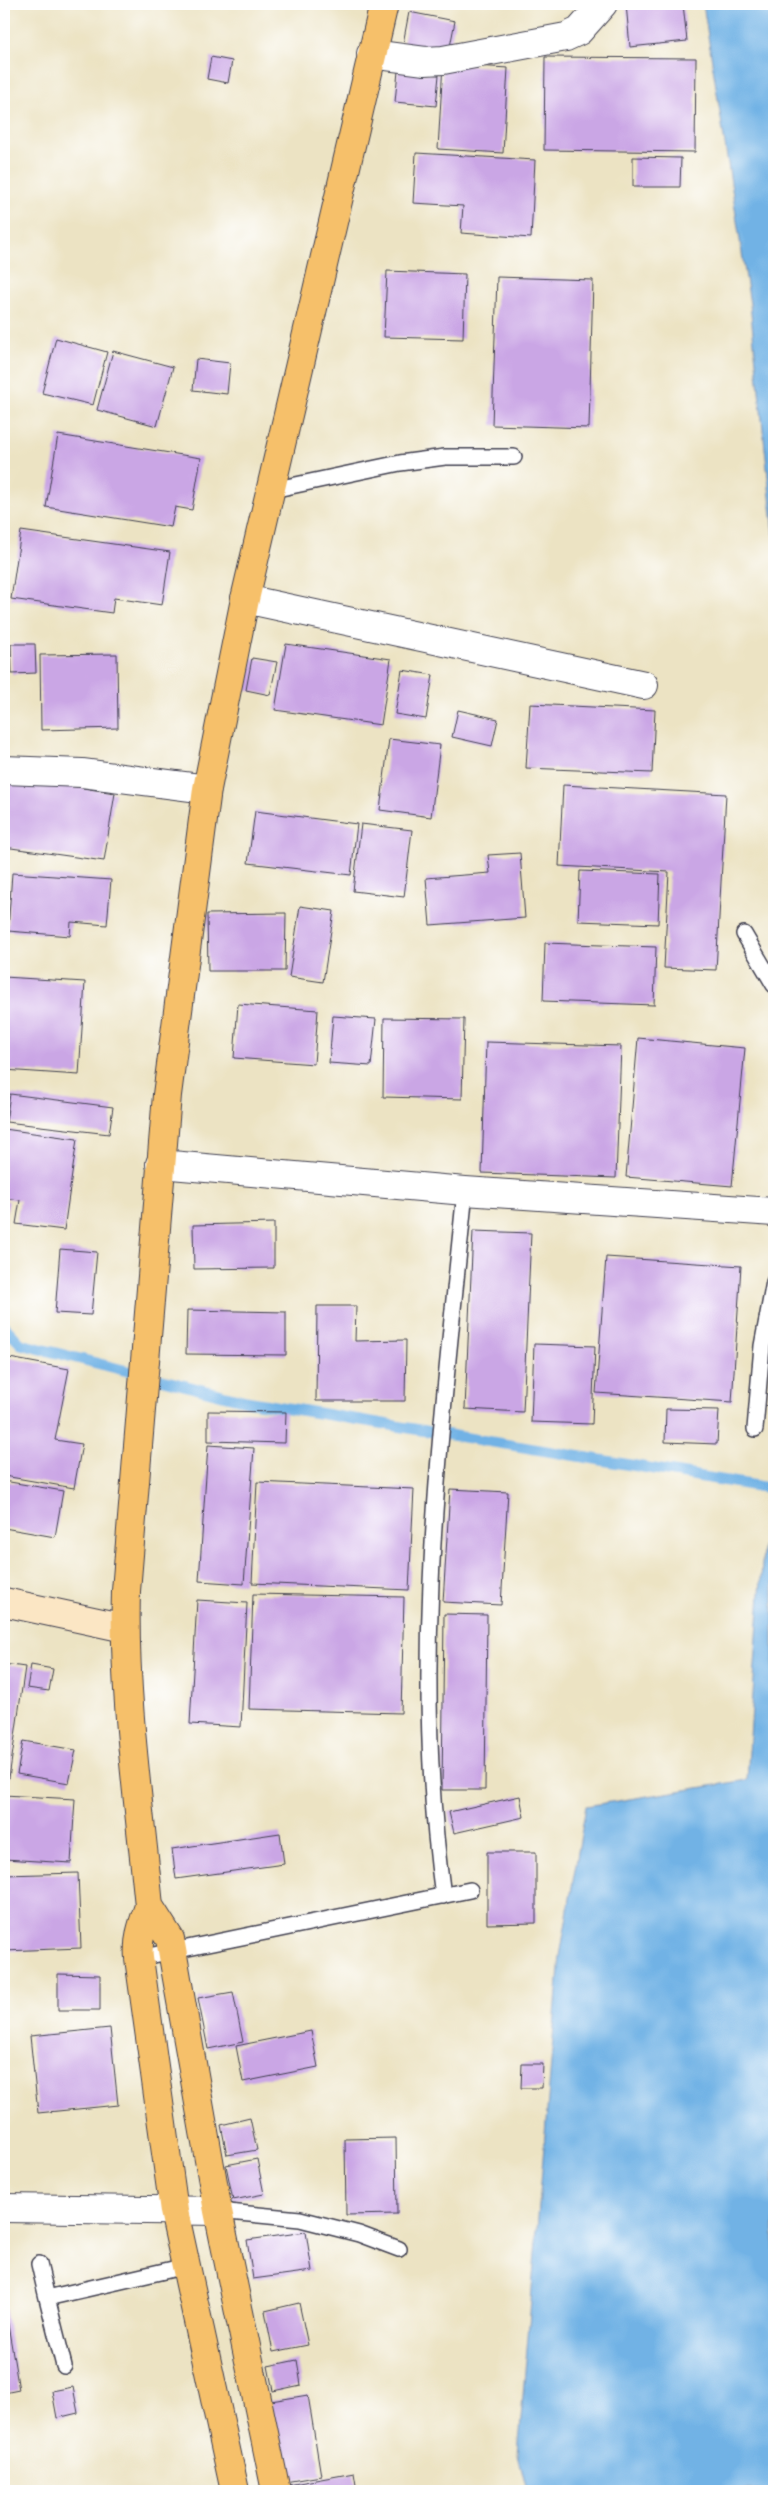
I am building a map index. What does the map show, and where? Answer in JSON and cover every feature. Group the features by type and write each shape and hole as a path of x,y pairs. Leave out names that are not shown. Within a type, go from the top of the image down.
{"highway":[{"path":"235,2491 174,2211 139,1958 140,1931 149,1906 125,1628 130,1532 160,1164 177,1010 207,789 245,599 384,4"},
{"path":"149,1906 170,1939 218,2211 276,2491"}],"street":[{"path":"372,54 425,61 442,60 566,38 579,31 603,4"},
{"path":"245,599 644,685"},
{"path":"4,770 82,773 207,789"},
{"path":"160,1164 465,1191 774,1212"},
{"path":"4,1602 125,1628"},
{"path":"4,2208 218,2211"}],"lane":[{"path":"272,490 400,463 444,458 514,457"},
{"path":"744,934 774,985"},
{"path":"442,1896 433,1828 428,1719 428,1637 437,1470 465,1191"},
{"path":"755,1429 762,1346 774,1282"},
{"path":"139,1958 470,1890"},
{"path":"218,2211 300,2219 359,2234 399,2249"},
{"path":"39,2264 64,2366"},
{"path":"47,2298 186,2266"}],"water":[{"path":"703,4 774,4 774,535 750,304"},
{"path":"773,1447 774,2491 527,2491 518,2455 560,1956 586,1806 747,1780 763,1550"}],"building":[{"path":"626,4 683,4 687,41 630,47"},
{"path":"409,12 455,21 449,52 403,44"},
{"path":"211,57 232,61 228,83 207,79"},
{"path":"545,57 696,58 695,152 544,150"},
{"path":"443,64 508,68 503,153 438,149"},
{"path":"398,71 439,75 436,106 395,102"},
{"path":"416,153 535,160 531,238 461,233 463,206 413,203"},
{"path":"633,157 681,158 680,187 633,187"},
{"path":"387,271 465,274 463,339 384,337"},
{"path":"497,277 593,280 589,428 492,425"},
{"path":"56,338 107,352 93,405 42,393"},
{"path":"113,351 173,367 157,426 97,410"},
{"path":"196,359 230,363 227,394 193,390"},
{"path":"58,435 201,458 192,510 175,507 171,527 46,507"},
{"path":"21,531 170,552 162,605 114,598 112,613 11,599"},
{"path":"11,644 35,644 36,673 12,674"},
{"path":"286,644 391,659 381,725 275,710"},
{"path":"117,654 118,728 41,730 40,655"},
{"path":"252,658 277,662 270,695 246,690"},
{"path":"402,670 433,675 426,719 395,714"},
{"path":"530,704 655,710 652,773 526,768"},
{"path":"458,710 498,719 492,746 452,737"},
{"path":"389,739 440,745 431,817 380,810"},
{"path":"5,776 115,793 104,861 4,847"},
{"path":"563,785 726,794 716,970 664,968 669,872 559,866"},
{"path":"255,811 357,824 351,875 248,863"},
{"path":"361,824 412,830 404,897 353,891"},
{"path":"520,853 525,918 430,925 426,878 490,873 488,855"},
{"path":"580,871 660,874 658,924 578,921"},
{"path":"12,873 111,880 107,925 71,922 70,936 8,931"},
{"path":"300,906 334,911 323,982 289,977"},
{"path":"286,913 285,971 208,971 207,914"},
{"path":"545,943 656,947 654,1005 543,1001"},
{"path":"4,977 85,982 79,1075 4,1070"},
{"path":"238,1004 318,1010 314,1064 234,1058"},
{"path":"333,1016 376,1019 371,1066 329,1063"},
{"path":"384,1018 464,1019 462,1099 383,1097"},
{"path":"638,1038 745,1048 732,1186 626,1177"},
{"path":"486,1042 621,1046 616,1178 482,1173"},
{"path":"10,1094 113,1107 109,1134 6,1122"},
{"path":"4,1129 77,1139 64,1230 16,1224 20,1200 4,1198"},
{"path":"4,1201 9,1201 5,1224 4,1224"},
{"path":"274,1223 274,1268 194,1269 193,1225"},
{"path":"473,1231 531,1233 523,1412 465,1409"},
{"path":"60,1249 97,1252 91,1315 55,1313"},
{"path":"606,1257 741,1266 732,1402 596,1393"},
{"path":"317,1306 356,1306 355,1341 406,1340 405,1401 316,1401"},
{"path":"187,1310 286,1312 286,1355 186,1354"},
{"path":"534,1344 595,1346 592,1424 531,1422"},
{"path":"4,1357 69,1369 55,1440 82,1444 74,1488 4,1476"},
{"path":"666,1409 719,1410 717,1444 665,1442"},
{"path":"208,1411 286,1412 285,1443 208,1441"},
{"path":"208,1445 254,1448 244,1584 199,1581"},
{"path":"4,1481 63,1491 55,1537 4,1528"},
{"path":"257,1482 414,1489 409,1590 252,1583"},
{"path":"450,1489 508,1492 501,1605 443,1602"},
{"path":"253,1594 404,1597 401,1713 249,1709"},
{"path":"197,1600 247,1603 241,1727 190,1724"},
{"path":"444,1614 487,1615 485,1790 442,1790"},
{"path":"4,1664 25,1667 9,1778 4,1778"},
{"path":"31,1665 53,1669 49,1691 27,1688"},
{"path":"23,1741 76,1750 69,1783 17,1774"},
{"path":"4,1795 75,1799 71,1863 4,1859"},
{"path":"520,1796 524,1817 454,1833 449,1812"},
{"path":"280,1833 284,1864 176,1879 172,1849"},
{"path":"487,1852 536,1852 536,1923 487,1924"},
{"path":"78,1873 81,1948 4,1951 4,1875"},
{"path":"58,1974 100,1975 100,2010 58,2010"},
{"path":"233,1992 243,2042 208,2049 198,1998"},
{"path":"110,2028 118,2105 38,2113 30,2036"},
{"path":"311,2031 318,2067 243,2082 236,2046"},
{"path":"522,2064 543,2064 542,2088 521,2088"},
{"path":"250,2118 257,2150 227,2155 221,2125"},
{"path":"396,2138 397,2214 346,2215 345,2139"},
{"path":"257,2159 264,2194 233,2200 226,2165"},
{"path":"306,2232 312,2271 253,2279 247,2240"},
{"path":"299,2303 308,2345 273,2352 265,2311"},
{"path":"4,2308 19,2390 4,2393"},
{"path":"297,2360 301,2385 273,2391 268,2366"},
{"path":"73,2387 78,2413 57,2418 52,2391"},
{"path":"308,2395 321,2476 285,2482 271,2401"},
{"path":"354,2473 357,2491 290,2491 288,2485"}],"waterway":[{"path":"4,1326 21,1344 246,1401 769,1488"}]}
